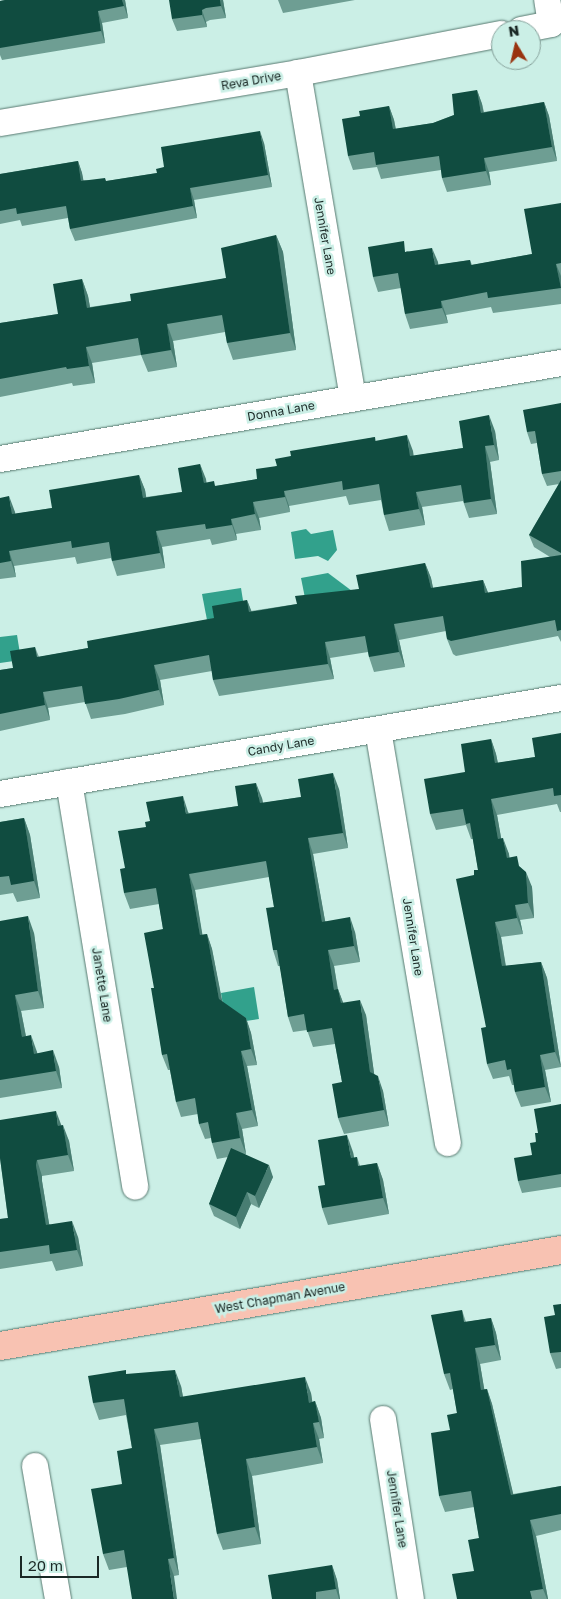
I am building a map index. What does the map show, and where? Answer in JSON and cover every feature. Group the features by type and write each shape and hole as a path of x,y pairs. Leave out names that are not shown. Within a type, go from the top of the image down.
{"main road":[{"name":"West Chapman Avenue","path":"0,1346 561,1250"}],"street":[{"path":"537,20 549,12"},
{"name":"Reva Drive","path":"0,123 298,73 491,36"},
{"name":"Jennifer Lane","path":"298,73 353,398"},
{"name":"Donna Lane","path":"0,459 561,362"},
{"name":"Candy Lane","path":"0,794 561,698"},
{"name":"Jennifer Lane","path":"378,730 448,1143"},
{"name":"Janette Lane","path":"69,782 135,1187"},
{"name":"Jennifer Lane","path":"383,1419 411,1599"},
{"path":"35,1466 58,1599"}],"shaded area":[{"path":"306,529 311,534 333,530 337,550 328,561 318,556 295,559 291,532"},
{"path":"328,573 352,591 305,598 301,578"},
{"path":"241,588 245,613 207,620 202,594"},
{"path":"17,635 21,660 0,663 0,637"},
{"path":"254,987 259,1019 239,1022 224,1011 221,993"}],"building":[{"path":"122,0 124,6 98,11 101,31 0,48 0,1"},
{"path":"169,0 220,0 221,6 206,8 202,10 202,15 172,19"},
{"path":"477,90 481,113 544,102 552,147 484,158 486,171 442,178 439,156 376,165 374,152 348,156 342,119 360,116 359,111 389,106 393,129 433,123 454,115 452,94"},
{"path":"260,131 268,175 190,188 193,206 70,229 66,206 17,214 16,208 0,211 0,174 78,161 81,181 105,178 106,181 157,173 156,169 164,167 161,147"},
{"path":"561,203 561,263 556,264 561,288 488,298 487,292 441,301 442,308 405,314 398,273 373,277 368,247 404,241 405,252 432,248 435,265 470,260 471,265 532,254 524,209"},
{"path":"276,235 290,333 227,343 222,315 167,324 171,350 141,355 138,338 86,347 89,366 67,369 66,367 0,379 0,323 58,314 53,284 82,279 87,308 131,301 130,294 226,278 221,248"},
{"path":"561,403 561,471 542,474 535,431 527,432 523,410"},
{"path":"489,415 494,445 485,446 491,499 464,503 461,485 416,492 419,509 384,515 379,484 343,490 342,481 284,491 285,497 253,502 255,514 231,519 232,525 206,529 205,524 156,531 160,553 112,561 109,542 72,548 71,541 9,551 11,561 0,563 0,498 9,496 12,514 52,508 49,490 139,475 143,498 182,492 178,468 200,464 204,483 214,481 215,486 257,479 256,469 277,466 275,459 291,456 290,451 375,437 375,441 407,435 410,456 463,448 459,421"},
{"path":"561,480 561,553 529,535"},
{"path":"561,555 561,630 557,631 555,620 451,641 447,639 443,616 394,624 399,652 369,657 365,636 325,642 328,664 213,680 209,655 154,665 159,690 85,704 82,686 43,692 45,705 0,714 0,670 13,668 10,651 35,647 37,657 88,648 87,641 214,618 212,606 247,600 249,612 297,604 295,596 359,589 356,575 425,563 431,588 483,580 485,593 522,587 521,561"},
{"path":"561,733 561,795 554,796 553,788 491,799 498,839 503,838 507,858 517,856 519,866 526,872 528,903 515,905 517,918 495,922 502,966 541,962 555,1052 540,1055 545,1087 515,1092 511,1069 507,1070 505,1060 487,1064 481,1028 486,1027 456,879 474,875 474,870 478,870 470,823 466,824 463,809 430,814 424,779 465,772 461,744 491,739 495,763 535,757 532,738"},
{"path":"333,773 343,833 308,838 322,922 350,917 354,946 328,950 334,990 338,989 341,1003 360,1000 370,1072 378,1076 384,1110 338,1118 332,1084 342,1082 332,1028 307,1032 304,1014 288,1017 277,950 273,950 266,908 274,907 266,861 189,874 200,935 207,934 219,999 246,1018 251,1049 241,1051 252,1110 236,1113 240,1138 212,1143 208,1122 199,1124 195,1098 176,1102 167,1054 162,1055 151,988 154,988 144,933 163,929 156,888 124,893 120,869 125,868 118,831 146,827 145,822 150,821 146,802 183,796 186,814 238,806 235,786 256,783 260,803 301,797 298,779"},
{"path":"24,818 34,881 11,885 9,876 0,877 0,822"},
{"path":"28,916 38,991 15,995 22,1037 31,1035 34,1054 53,1050 56,1071 0,1080 0,921"},
{"path":"561,1104 561,1174 518,1181 514,1158 532,1155 530,1143 536,1142 535,1133 538,1133 534,1109"},
{"path":"56,1111 58,1126 63,1125 68,1155 37,1160 36,1165 46,1225 72,1221 77,1250 50,1254 49,1245 0,1252 0,1219 8,1218 0,1158 0,1120"},
{"path":"347,1135 351,1158 357,1157 358,1166 377,1163 383,1198 322,1208 318,1186 325,1185 318,1140"},
{"path":"231,1148 269,1165 255,1196 247,1192 236,1217 209,1204"},
{"path":"561,1304 561,1352 550,1353 544,1317 555,1315 553,1305"},
{"path":"462,1310 464,1322 491,1318 495,1345 475,1348 481,1390 487,1389 511,1495 561,1486 561,1514 530,1520 543,1589 530,1591 532,1599 457,1599 452,1574 474,1571 468,1540 479,1538 471,1491 439,1496 431,1433 450,1430 447,1415 457,1413 450,1373 444,1374 431,1315"},
{"path":"126,1370 126,1374 175,1370 180,1397 305,1377 309,1403 315,1401 319,1422 313,1423 317,1447 246,1459 255,1527 217,1534 198,1422 154,1429 174,1558 168,1559 174,1599 132,1599 124,1550 103,1554 91,1489 122,1484 117,1451 132,1448 124,1399 93,1403 88,1376"},
{"path":"332,1565 336,1589 316,1592 316,1599 272,1599 268,1575"}]}
